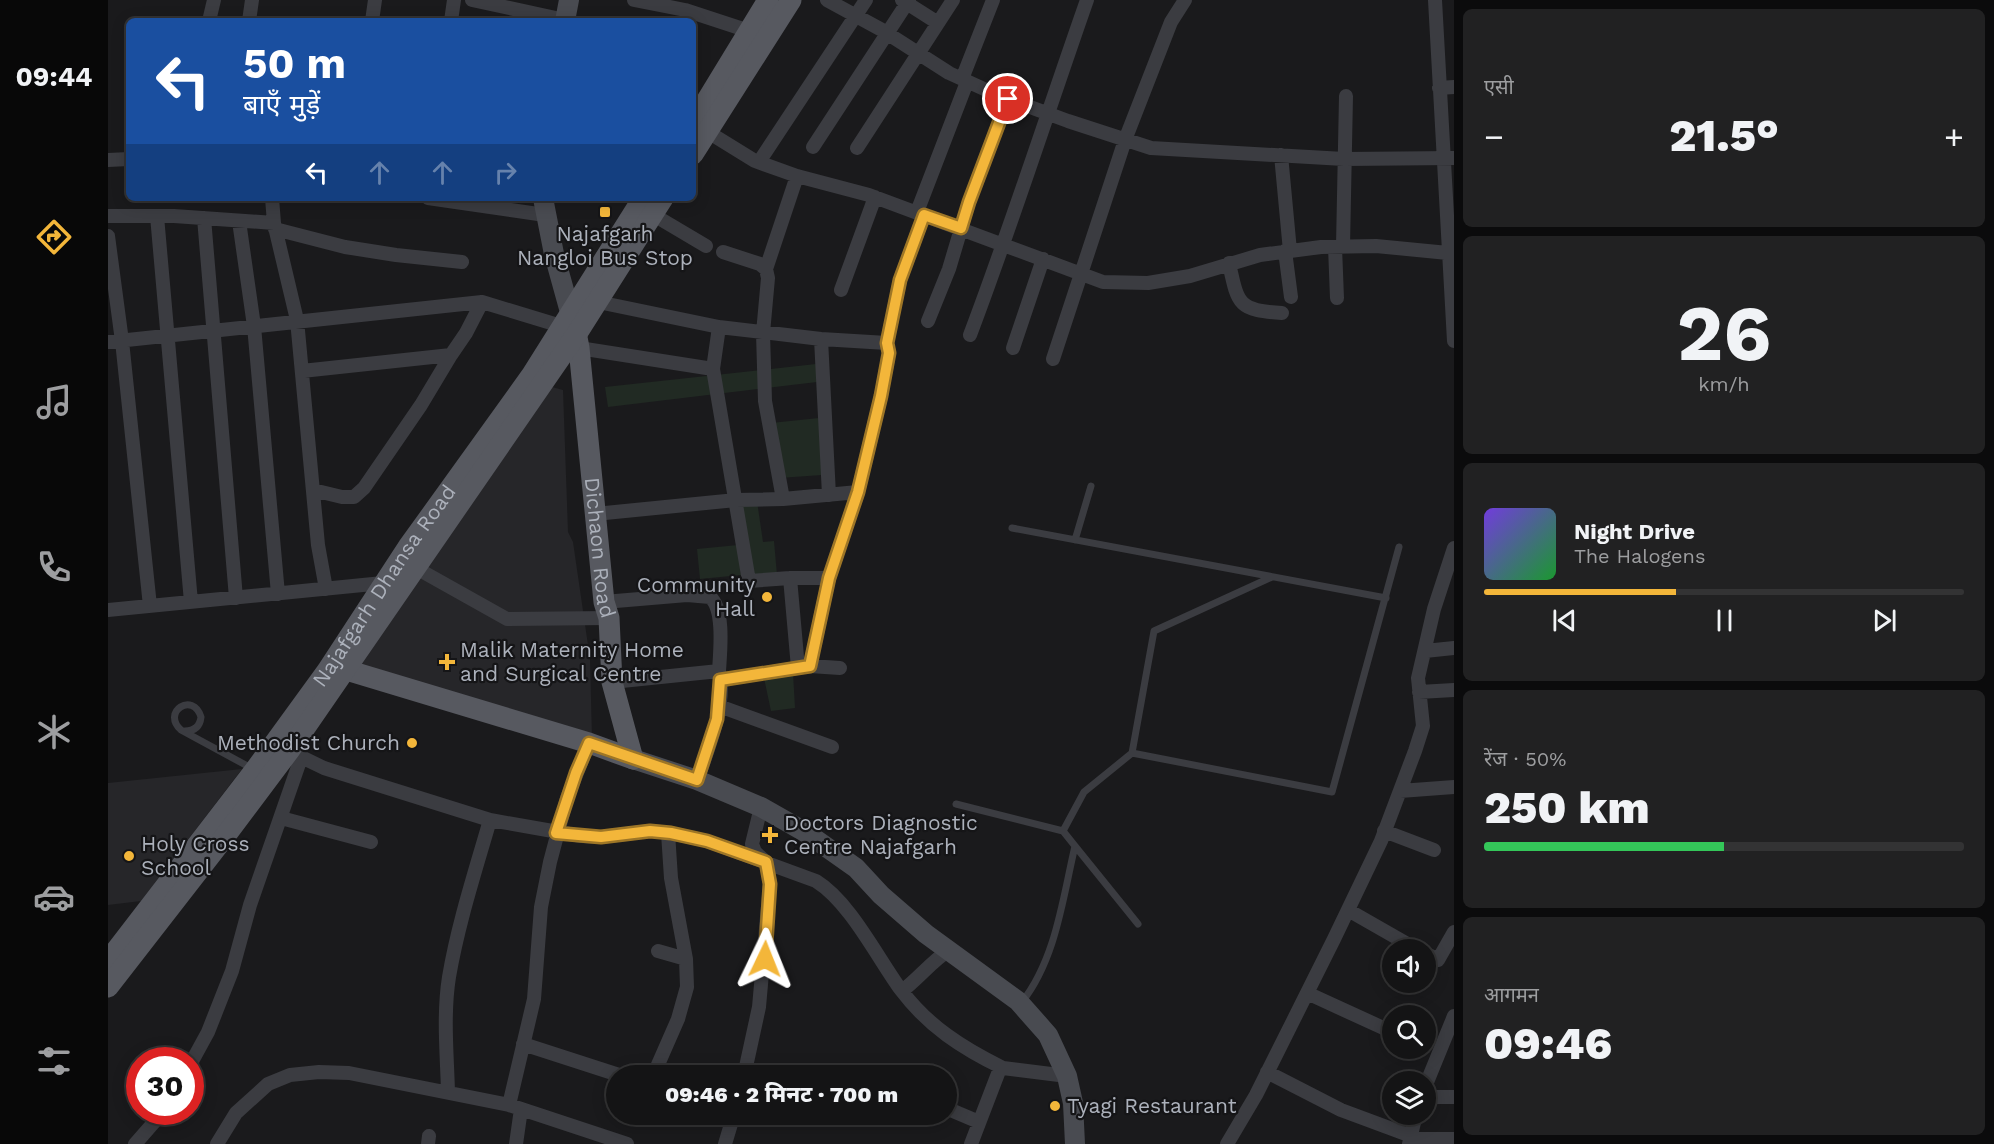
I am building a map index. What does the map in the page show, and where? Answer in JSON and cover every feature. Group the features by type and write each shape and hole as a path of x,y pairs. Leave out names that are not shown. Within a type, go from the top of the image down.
{"main road":[{"path":"565,18 568,0"},
{"path":"696,142 700,127 749,31 768,0"},
{"path":"700,127 791,0"},
{"name":"Dichaon Road","path":"544,206 572,329 606,610 612,682 633,759"},
{"path":"108,987 230,830 295,754 338,668 416,567 572,329 597,302 650,211"},
{"name":"Najafgarh Dhansa Road","path":"108,961 255,770 338,668 383,584 531,376 572,329 650,211"},
{"path":"338,668 589,743 697,780 761,807 805,832 856,868 880,896 926,934 1021,1004 1048,1035 1067,1076 1073,1103 1075,1144"}],"street":[{"path":"210,18 214,0"},
{"path":"249,18 252,0"},
{"path":"372,18 375,0"},
{"path":"451,18 454,0"},
{"path":"472,0 552,18"},
{"path":"634,0 670,3 749,31"},
{"path":"827,0 887,33 965,81 1047,114 1151,148 1344,159 1448,158"},
{"path":"759,162 866,0"},
{"path":"857,148 953,0"},
{"path":"804,667 829,578 858,492 881,396 889,353 887,343 900,280 993,0"},
{"path":"970,334 1004,244 1087,0"},
{"path":"1053,359 1125,140 1171,22 1185,0"},
{"path":"1435,0 1439,88 1448,158 1450,219 1448,253 1452,279 1454,341"},
{"path":"813,147 906,1 938,23"},
{"path":"668,18 670,3"},
{"path":"1439,88 1454,87"},
{"path":"1337,298 1346,96"},
{"path":"928,321 949,269 969,202 1008,99"},
{"path":"700,127 759,162 797,176 875,197 921,213 1103,282 1148,283 1190,276 1260,255 1287,251 1339,247 1387,247 1448,253"},
{"path":"1281,155 1291,297"},
{"path":"108,160 126,159"},
{"path":"783,499 765,401 763,333 768,278 766,269 797,176"},
{"path":"841,290 875,197"},
{"path":"273,201 275,226 297,320 318,545 326,589"},
{"path":"472,201 544,206"},
{"path":"650,211 706,246"},
{"path":"108,216 157,216 239,221 275,226 345,247 462,262"},
{"path":"157,216 191,602"},
{"path":"204,218 236,598"},
{"path":"239,221 254,326 278,594"},
{"path":"108,236 115,342 150,606"},
{"path":"723,252 760,264 766,269"},
{"path":"1013,348 1043,259"},
{"path":"1229,263 1235,290 1246,306 1257,312 1282,314"},
{"path":"313,490 342,497 354,497 364,488 421,405 466,333 482,302"},
{"path":"115,342 297,320 482,302 713,369"},
{"path":"597,302 719,327 821,339 887,343"},
{"path":"719,327 713,369 749,580 829,578"},
{"path":"821,339 829,495"},
{"path":"302,371 451,355"},
{"path":"595,514 736,500 783,499 858,492"},
{"path":"1227,1144 1267,1072 1348,910 1400,791 1423,726 1418,678 1434,609 1454,548"},
{"path":"416,567 507,620 606,610 687,595 710,597 717,606 720,628 719,706 697,780"},
{"path":"790,578 804,667"},
{"path":"108,610 383,584"},
{"path":"1425,651 1454,648"},
{"path":"612,682 720,676 804,667 840,668"},
{"path":"1419,692 1454,690"},
{"path":"719,706 832,747"},
{"path":"516,1144 515,1107 523,1044 534,999 541,907 556,833 576,773 589,743"},
{"path":"200,1047 232,971 250,905 280,818 295,754 368,783 490,820 556,833 601,837 639,832 668,833 707,841 816,881 827,888 849,914 902,991 938,1030 1003,1068 1067,1076"},
{"path":"1400,791 1454,787"},
{"path":"746,1065 759,1007 770,884 766,862 755,852 752,844 761,807"},
{"path":"280,818 371,843"},
{"path":"447,1092 446,1022 449,977 461,920 490,820"},
{"path":"1384,831 1434,850"},
{"path":"658,1065 678,1019 687,987 686,959 671,878 668,833"},
{"path":"1348,910 1399,939"},
{"path":"1436,959 1438,960 1454,932"},
{"path":"902,991 949,950"},
{"path":"658,951 686,959"},
{"path":"1307,993 1382,1027"},
{"path":"1432,1071 1454,1016"},
{"path":"523,1044 606,1071"},
{"path":"971,1144 999,1071 1003,1068"},
{"path":"217,1144 236,1113 268,1084 290,1075 320,1072 349,1073 515,1107 627,1144"},
{"path":"1267,1072 1341,1110 1410,1140 1454,1139"},
{"path":"1436,1097 1454,1097"},
{"path":"957,1113 980,1122"},
{"path":"135,1144 152,1125"},
{"path":"725,1144 731,1125"},
{"path":"1410,1140 1413,1125"}],"lane":[{"path":"1075,540 1091,486"},
{"path":"1012,528 1386,598"},
{"path":"1132,753 1332,792 1400,548"},
{"path":"1063,831 1084,792 1132,753 1154,631 1272,577"},
{"path":"185,731 255,770"},
{"path":"956,804 1063,831 1138,924"},
{"path":"1021,1004 1034,987 1050,945 1062,905 1075,846"}],"shaded area":[{"path":"816,364 817,382 608,407 605,387"},
{"path":"552,387 563,390 568,532 573,542 590,659 592,739 357,665"},
{"path":"819,418 822,475 779,478 771,423"},
{"path":"757,501 763,542 774,541 777,575 753,575 741,504"},
{"path":"738,545 741,575 700,579 697,549"},
{"path":"793,673 795,708 771,711 764,678"},
{"path":"242,769 141,901 108,905 108,783"}],"place":[{"name":"Najafgarh Nangloi Bus Stop","path":"605,212"},
{"name":"Community Hall","path":"767,597"},
{"name":"Malik Maternity Home and Surgical Centre","path":"447,662"},
{"name":"Methodist Church","path":"412,743"},
{"name":"Doctors Diagnostic Centre Najafgarh","path":"770,835"},
{"name":"Holy Cross School","path":"129,856"},
{"name":"Tyagi Restaurant","path":"1055,1106"}],"route":[{"path":"765,959 770,884 766,862 707,841 671,833 650,831 601,837 556,833 576,773 589,743 697,780 717,719 720,680 751,677 810,666 829,578 858,492 881,396 889,353 887,343 900,280 924,215 961,228 1008,99"}]}
